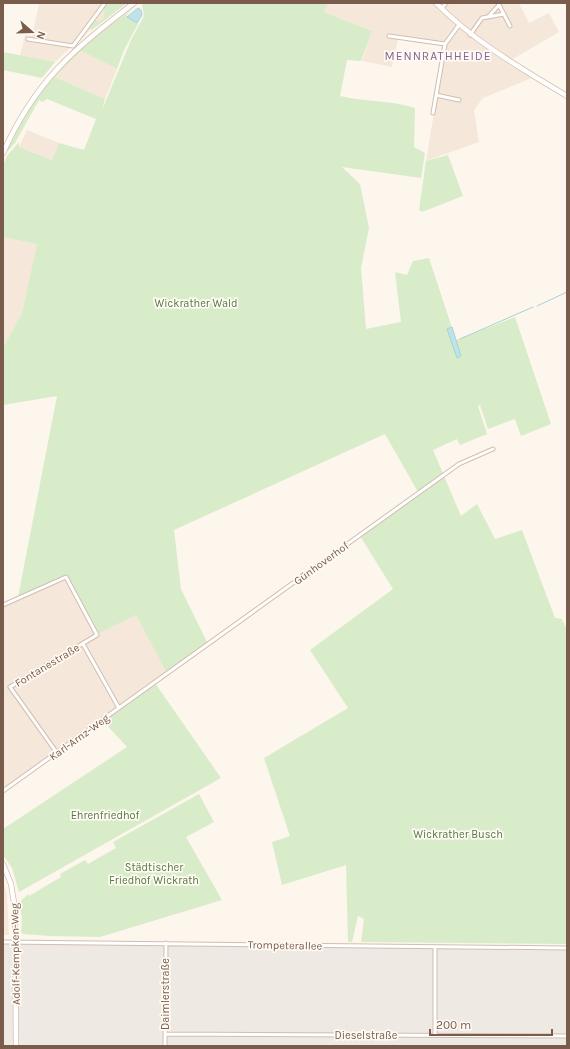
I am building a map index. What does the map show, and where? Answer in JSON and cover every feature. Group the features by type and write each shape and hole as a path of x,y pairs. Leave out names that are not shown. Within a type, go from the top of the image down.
{"main road":[{"path":"3,153 19,120 36,93 51,74 68,56 134,3"},
{"path":"436,3 470,35 496,53 567,96"},
{"name":"Adolf-Kempken-Weg","path":"3,864 14,896 17,942 16,1046"}],"street":[{"path":"28,39 73,46 105,3"},
{"path":"442,8 446,3"},
{"path":"487,17 498,4 510,26"},
{"path":"470,35 482,18 504,14"},
{"path":"433,113 444,44 459,25"},
{"path":"389,36 444,44"},
{"path":"436,96 459,100"},
{"name":"Günhoverhof","path":"154,683 459,464 493,449"},
{"name":"Fontanestraße","path":"3,605 66,577 97,634 10,687 57,753"},
{"path":"82,644 119,708"},
{"name":"Karl-Arnz-Weg","path":"3,791 154,683"},
{"name":"Trompeterallee","path":"3,942 567,948"},
{"name":"Daimlerstraße","path":"165,1046 166,943"},
{"path":"435,947 435,1035"},
{"name":"Dieselstraße","path":"165,1034 567,1036"}],"shaded area":[{"path":"37,3 127,3 87,33 74,48 70,48 55,62 20,56 25,35 32,36 39,4"},
{"path":"328,3 519,3 529,23 549,13 559,32 511,60 509,65 532,78 483,98 474,110 479,142 426,161 445,46 398,39 392,67 362,61 372,31 324,12"},
{"path":"81,51 117,69 105,99 55,77"},
{"path":"27,130 59,143 52,160 19,147"},
{"path":"3,237 38,243 22,313 3,348"},
{"path":"66,577 96,634 136,615 167,674 3,789 3,606"},
{"path":"3,879 7,895 9,935 3,935"},
{"path":"3,944 567,950 567,1046 3,1046"}],"green space":[{"path":"107,3 127,3 92,30 89,27 94,20 99,22 103,18 104,8"},
{"name":"Wickrather Wald","path":"328,3 324,12 372,31 361,61 347,60 340,96 406,105 415,108 414,147 425,153 421,178 342,167 360,184 369,228 361,268 366,329 401,322 395,272 407,275 413,261 429,258 456,340 515,317 551,424 521,436 515,419 488,429 480,405 494,396 478,406 487,434 460,445 457,439 433,450 461,516 477,504 495,539 522,530 555,618 562,619 567,630 567,944 361,942 364,919 358,916 352,942 348,942 346,865 282,885 272,842 290,836 264,758 348,708 310,650 393,589 360,536 418,492 385,434 174,530 181,589 208,644 167,674 136,615 99,633 67,575 18,597 57,396 3,405 3,348 22,313 37,244 3,237 3,166 7,156 19,142 19,147 52,160 59,143 84,150 96,119 47,99 43,102 39,100 15,143 8,151 7,149 28,111 53,76 88,42 136,6 126,15 138,24 124,50 117,69 81,51 55,77 105,99 102,110 131,40 144,16 142,4"},
{"path":"3,52 55,62 42,78 3,70"},
{"path":"448,155 463,196 422,212 419,210 426,161"},
{"name":"Ehrenfriedhof","path":"155,683 221,778 19,892 12,868 3,855 3,829 127,747 103,721"},
{"name":"Städtischer Friedhof Wickrath","path":"199,794 214,822 186,837 222,900 100,937 23,934 21,931 22,920 20,902 28,894 29,896 61,877 60,874 85,860 88,864 116,848 113,842"}],"water":[{"path":"138,8 141,10 142,15 137,23 127,17"},
{"path":"452,327 461,356 457,358 447,329"}],"waterway":[{"path":"537,306 567,292"},
{"path":"460,339 533,307"}],"district":[{"name":"MENNRATHHEIDE","path":"438,56"}],"park label":[{"name":"Wickrather Busch","path":"458,834"}]}
